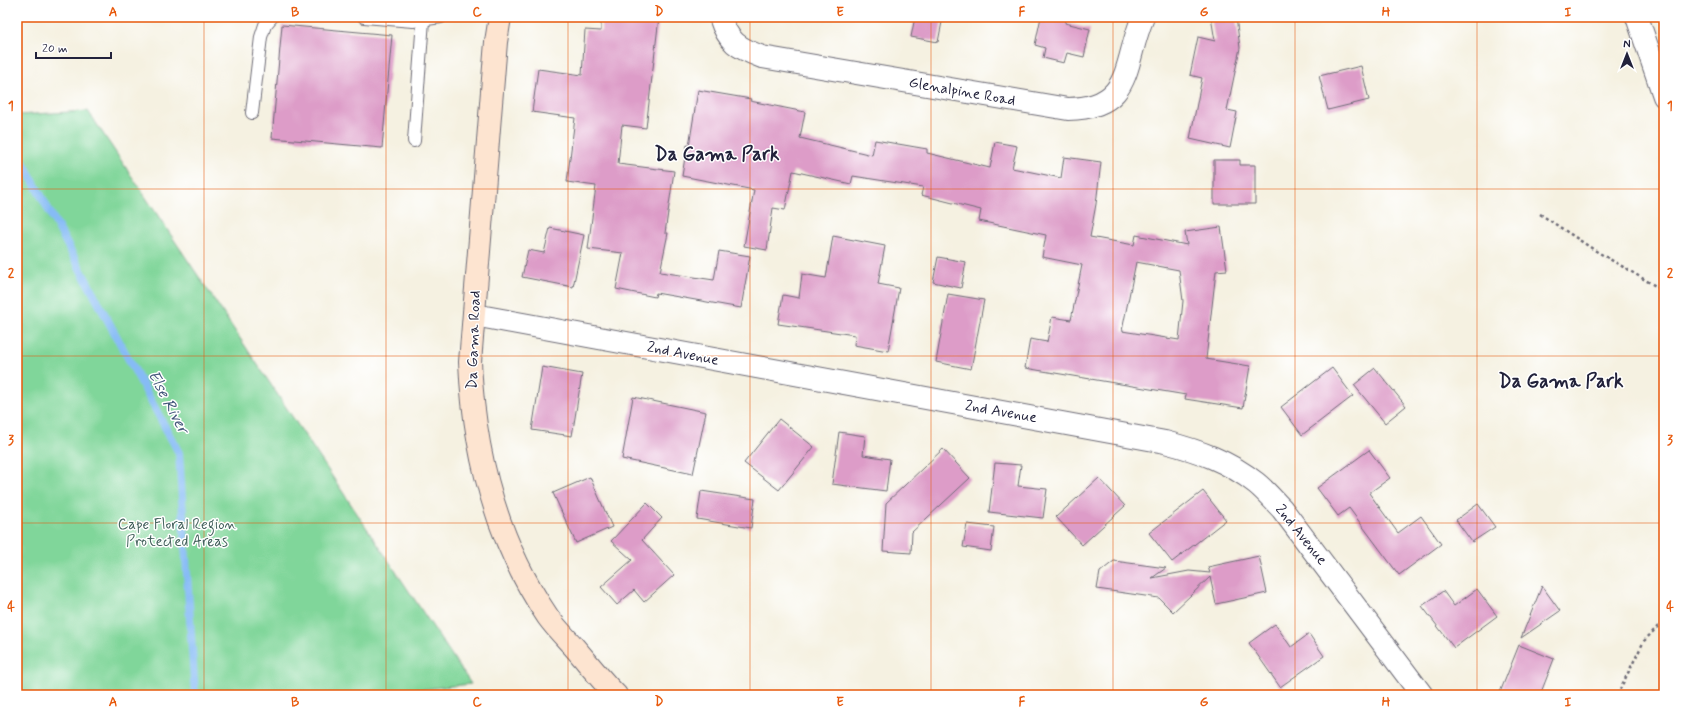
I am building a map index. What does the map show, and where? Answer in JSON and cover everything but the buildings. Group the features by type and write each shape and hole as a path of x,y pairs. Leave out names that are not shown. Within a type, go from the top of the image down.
{"street":[{"name":"Da Gama Road","path":"500,17 470,362 471,392 476,430 490,495 498,518 528,583 549,618 608,692"},
{"name":"Glenalpine Road","path":"720,17 724,29 730,39 741,49 762,57 1068,109 1083,109 1095,106 1114,94 1126,73 1138,28 1143,17"},
{"path":"1637,17 1664,96"},
{"name":"2nd Avenue","path":"474,315 1165,442 1201,452 1231,466 1257,484 1282,509 1422,695"}],"lane":[{"path":"252,113 261,38 265,25 272,17"},
{"path":"364,17 413,21 441,17"},
{"path":"414,141 423,20"}],"path":[{"path":"1540,214 1596,252 1664,291"},
{"path":"1617,695 1644,641 1664,620"}],"green space":[{"name":"Cape Floral Region Protected Areas","path":"88,111 471,684 368,695 17,695 17,115"}],"waterway":[{"name":"Else River","path":"17,151 179,453 195,695"}],"district":[{"name":"Da Gama Park","path":"717,154"},
{"name":"Da Gama Park","path":"1561,381"}]}
